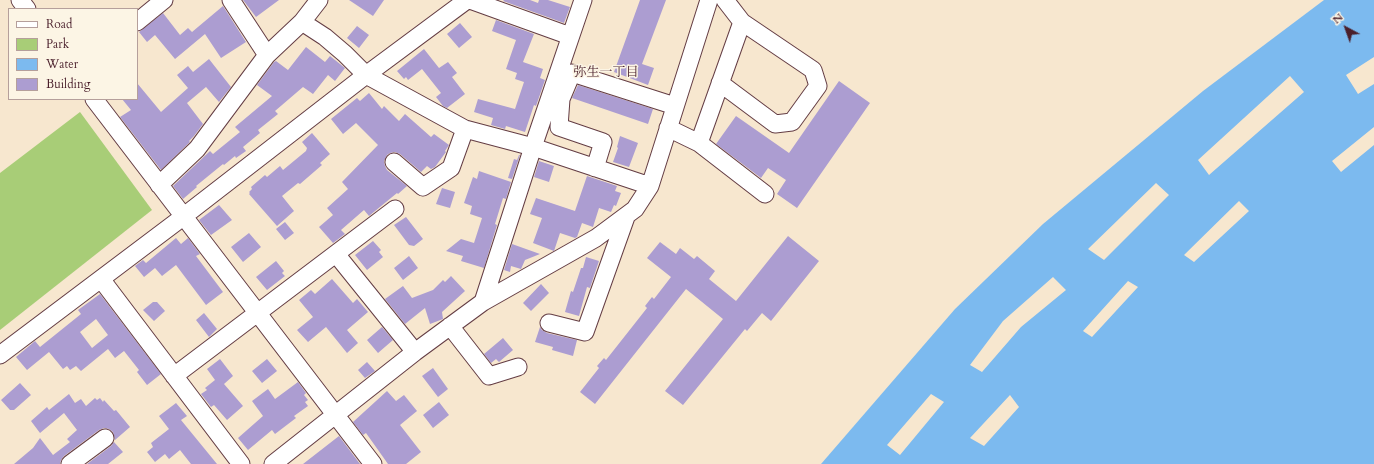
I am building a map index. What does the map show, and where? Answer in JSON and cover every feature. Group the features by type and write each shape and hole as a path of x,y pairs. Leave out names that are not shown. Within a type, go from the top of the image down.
{"street":[{"path":"138,21 164,0"},
{"path":"231,0 267,55"},
{"path":"159,185 197,149 267,55 302,22 319,0"},
{"path":"0,355 184,216 366,75 468,0 570,36"},
{"path":"483,302 582,0"},
{"path":"273,464 414,352 483,302 596,238 635,209 650,186 709,0"},
{"path":"720,84 775,124 792,122 818,86 813,70 742,22 725,0"},
{"path":"302,22 335,46 366,75 465,129 533,147 650,186"},
{"path":"699,143 742,22"},
{"path":"595,168 603,142 558,127 561,99 572,73 675,106"},
{"path":"95,100 373,464"},
{"path":"668,128 699,143 765,194"},
{"path":"394,162 423,187 451,168 465,129"},
{"path":"174,376 396,209"},
{"path":"550,323 585,332 626,217"},
{"path":"336,254 414,352"},
{"path":"101,279 241,464"},
{"path":"450,326 489,376 518,367"},
{"path":"70,464 106,438"}],"green space":[{"path":"80,112 152,210 0,330 0,173"}],"water":[{"path":"1324,0 1374,0 1374,464 821,464 955,309 1043,224 1203,91"}],"pier":[{"path":"1374,57 1374,84 1358,94 1346,75"},
{"path":"1290,76 1304,92 1209,175 1198,160"},
{"path":"1374,127 1374,145 1341,172 1332,161"},
{"path":"1156,183 1169,195 1104,260 1088,249"},
{"path":"1239,201 1249,211 1194,262 1184,255"},
{"path":"1053,277 1066,290 1021,327 982,372 970,365 1003,321"},
{"path":"1128,281 1138,287 1092,337 1083,331"},
{"path":"931,394 944,402 900,455 887,445"},
{"path":"1010,395 1019,407 984,446 970,438"}],"building":[{"path":"243,0 279,0 256,17"},
{"path":"349,0 384,0 373,16"},
{"path":"530,0 538,3 539,0 548,0 570,7 564,23 503,1"},
{"path":"640,0 666,0 642,64 654,68 648,85 614,72"},
{"path":"223,6 246,42 221,58 205,34 175,59 155,35 147,42 139,32 163,13 180,35 188,28 192,32"},
{"path":"496,20 534,34 523,62 543,69 540,78 545,80 536,106 534,105 525,132 506,126 505,129 491,125 493,118 474,112 478,99 515,109 524,82 515,79 517,73 506,69 516,40 492,31"},
{"path":"460,23 472,37 459,48 447,34"},
{"path":"357,26 369,35 359,48 347,38"},
{"path":"306,47 325,62 330,56 345,68 335,81 328,75 313,94 303,87 275,111 278,114 258,130 260,133 243,147 246,151 236,158 235,156 224,165 223,164 196,186 197,187 183,199 173,186 210,151 213,154 240,132 235,127 272,96 257,85 274,62 276,61 288,70"},
{"path":"424,49 439,68 448,62 457,73 452,77 465,94 447,108 443,106 436,97 441,93 422,69 408,80 406,77 404,79 397,71"},
{"path":"209,59 231,87 219,102 206,87 187,103 203,124 189,141 190,142 161,170 120,117 131,110 123,100 138,100 138,84 161,112 188,88 177,75 188,66 193,72"},
{"path":"839,81 870,103 797,208 777,194 786,180 768,168 761,178 716,144 736,116 789,153"},
{"path":"578,85 653,109 648,124 572,98"},
{"path":"369,93 382,109 384,106 399,121 405,114 431,137 434,134 449,145 445,151 446,152 435,167 431,169 427,166 421,172 400,154 395,152 387,155 384,161 387,170 407,186 369,216 364,210 341,230 345,234 333,243 319,227 333,215 327,208 348,189 342,182 378,145 356,123 343,134 331,119 357,98 360,101"},
{"path":"312,133 330,154 320,163 322,165 300,184 298,183 282,196 294,211 277,226 249,194 249,192 252,189 251,187 265,175 267,177 280,166 283,170 306,151 307,148 302,142"},
{"path":"620,136 638,143 629,167 613,162"},
{"path":"519,155 512,179 508,178 514,159 517,160"},
{"path":"539,161 554,166 549,182 534,177"},
{"path":"479,171 511,182 506,199 503,198 495,224 497,225 484,268 461,261 463,256 446,251 461,239 474,243 482,218 470,214 472,206 464,203 473,177 477,179"},
{"path":"587,176 617,186 615,191 621,193 616,206 614,205 611,212 599,208 593,227 582,223 577,237 575,238 560,233 554,251 533,243 542,218 530,214 536,198 575,211"},
{"path":"442,188 455,192 450,208 436,204"},
{"path":"219,205 232,220 211,235 199,220"},
{"path":"406,217 423,239 414,246 409,245 394,225"},
{"path":"285,222 294,233 285,240 276,229"},
{"path":"249,233 261,247 243,262 231,247"},
{"path":"788,236 819,261 771,321 762,313 747,331 745,329 683,405 665,391 723,319 686,289 595,404 580,392 599,368 597,366 604,358 606,360 647,308 645,306 652,297 654,299 671,277 647,258 660,242 676,254 680,248 694,259 697,256 715,271 709,279 736,301"},
{"path":"176,238 181,244 188,238 200,254 196,256 223,292 206,305 176,265 162,276 155,268 144,277 135,266 143,260 146,263"},
{"path":"373,241 381,250 379,252 383,257 367,270 355,255"},
{"path":"512,244 540,254 525,260 521,269 511,266 510,272 504,270"},
{"path":"409,256 418,268 403,280 394,268"},
{"path":"586,257 599,261 590,288 587,287 579,316 565,312 571,291 573,292"},
{"path":"276,261 284,271 282,273 285,276 267,290 256,277"},
{"path":"451,276 465,291 442,312 443,319 430,324 425,308 405,324 385,299 403,286 412,298 433,290 443,280 445,282"},
{"path":"332,279 353,303 357,299 368,312 347,330 358,343 347,353 326,327 308,342 297,330 313,317 299,300 311,290 315,294"},
{"path":"541,284 549,293 531,311 523,303"},
{"path":"100,294 161,374 147,385 137,372 139,370 124,351 115,358 108,349 81,371 76,366 70,370 67,366 63,369 49,352 27,370 16,357 35,341 40,347 81,314 78,310","holes":["96,319 108,335 92,348 80,332"]},
{"path":"153,302 157,302 165,311 154,321 143,310"},
{"path":"204,313 217,329 209,337 196,320"},
{"path":"382,327 393,340 378,353 367,340"},
{"path":"540,327 547,333 577,340 573,356 552,350 553,347 535,342"},
{"path":"503,338 513,350 499,362 496,359 491,363 484,354"},
{"path":"220,359 233,376 224,384 243,406 227,420 214,405 211,407 201,394 207,390 205,388 215,380 207,369"},
{"path":"267,359 277,371 262,383 252,371"},
{"path":"367,362 375,371 365,378 358,370"},
{"path":"433,368 448,389 438,397 422,376"},
{"path":"298,382 306,393 304,395 308,400 305,402 308,406 294,416 296,418 275,434 272,430 248,450 238,438 263,416 252,401 268,389 275,399"},
{"path":"20,383 31,395 14,410 10,410 1,400"},
{"path":"387,391 396,401 404,395 417,411 400,425 421,452 406,464 388,464 366,433 363,435 353,422"},
{"path":"69,394 75,403 81,399 86,406 95,398 97,400 100,398 103,402 104,400 114,411 116,410 130,427 115,440 113,432 109,429 104,428 99,430 64,456 60,464 14,464 33,448 40,438 53,455 70,442 67,439 77,430 64,413 40,433 31,421 47,407 49,410"},
{"path":"439,402 449,415 433,428 423,415"},
{"path":"176,403 187,416 181,420 217,464 191,464 180,450 169,459 165,454 155,462 147,452 153,447 151,443 169,429 159,416"},
{"path":"339,436 360,464 303,464"},
{"path":"114,442 123,452 108,464 87,464 111,446"}],"district":[{"name":"弥生一丁目","path":"606,73"}]}
